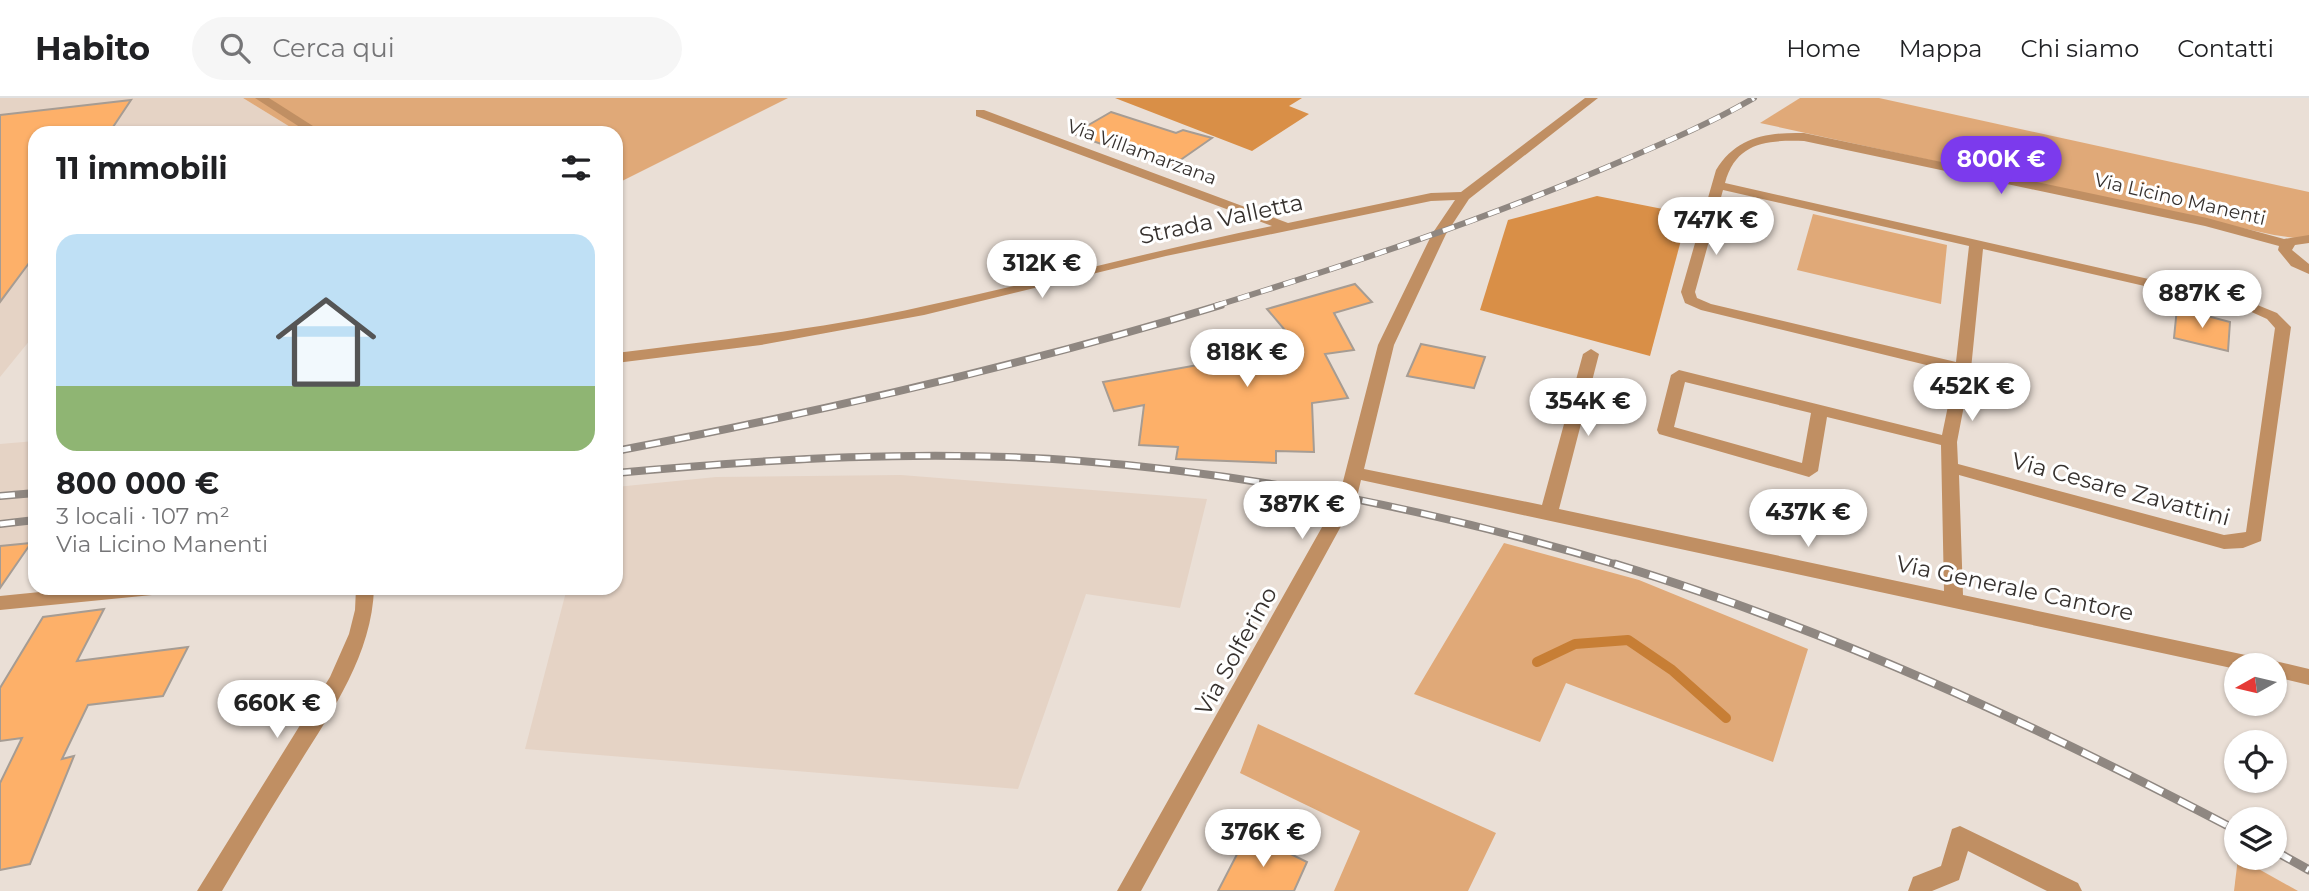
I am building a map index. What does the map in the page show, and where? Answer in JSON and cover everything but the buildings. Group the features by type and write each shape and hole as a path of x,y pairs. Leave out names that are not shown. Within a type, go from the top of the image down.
{"street":[{"path":"261,98 307,126"},
{"name":"Via Solferino","path":"1129,891 1348,497 1385,345 1439,234 1464,196 1591,98"},
{"name":"Via Villamarzana","path":"980,113 1290,228"},
{"name":"Via Licino Manenti","path":"1963,369 1706,307 1690,300 1688,292 1729,156 1749,144 1774,135 1804,136 2207,222 2286,244"},
{"path":"1718,186 1976,245 1963,369 1949,442 1954,600"},
{"name":"Strada Valletta","path":"623,357 761,340 924,311 1166,252 1431,197 1464,196"},
{"path":"2309,239 2286,244 2288,256 2309,270"},
{"name":"Via Cesare Zavattini","path":"1949,467 2224,542 2255,537 2283,327 2272,316 2250,306 1976,245"},
{"path":"1549,513 1591,354"},
{"path":"1820,410 1810,471 1665,430 1679,375 1949,442"},
{"name":"Via Generale Cantore","path":"1353,473 2224,658"},
{"path":"0,603 82,595"},
{"path":"209,891 333,686 355,643 366,610 365,595"},
{"path":"2287,672 2309,677"},
{"path":"1920,891 1922,884 1951,873 1960,836 2070,891"}],"shaded area":[{"path":"0,98 243,98 289,126 28,126 28,343 0,377"},
{"path":"243,98 788,98 623,180 623,126 289,126"},
{"path":"1115,98 1302,98 1289,106 1309,114 1252,151"},
{"path":"1800,98 1879,98 2309,192 2309,240 2274,235 1760,123"},
{"path":"1597,196 1688,214 1650,356 1480,310 1508,220"},
{"path":"1813,214 1947,245 1941,304 1797,270"},
{"path":"28,442 28,545 0,575 0,444"},
{"path":"901,475 1207,499 1180,608 1086,594 1018,789 525,749 565,595 623,595 623,486 716,477"},
{"path":"1504,543 1639,580 1808,649 1773,762 1566,683 1540,742 1414,694"},
{"path":"1258,724 1496,833 1468,891 1334,891 1360,831 1240,773"},
{"path":"2237,870 2260,870 2298,891 2234,891"}],"waterway":[{"path":"1537,662 1575,644 1628,640 1672,670 1726,718"}],"railway":[{"path":"1215,306 1363,259 1509,207 1662,144 1754,98"},
{"path":"623,450 769,420 996,368 1221,305"},
{"path":"623,472 790,460 907,456 1023,457 1150,467 1286,486 1421,513 1621,566"},
{"path":"0,496 28,494"},
{"path":"0,524 28,521"},
{"path":"1615,564 1775,619 1932,682 2085,753 2224,824"},
{"path":"2287,858 2309,870"}]}
